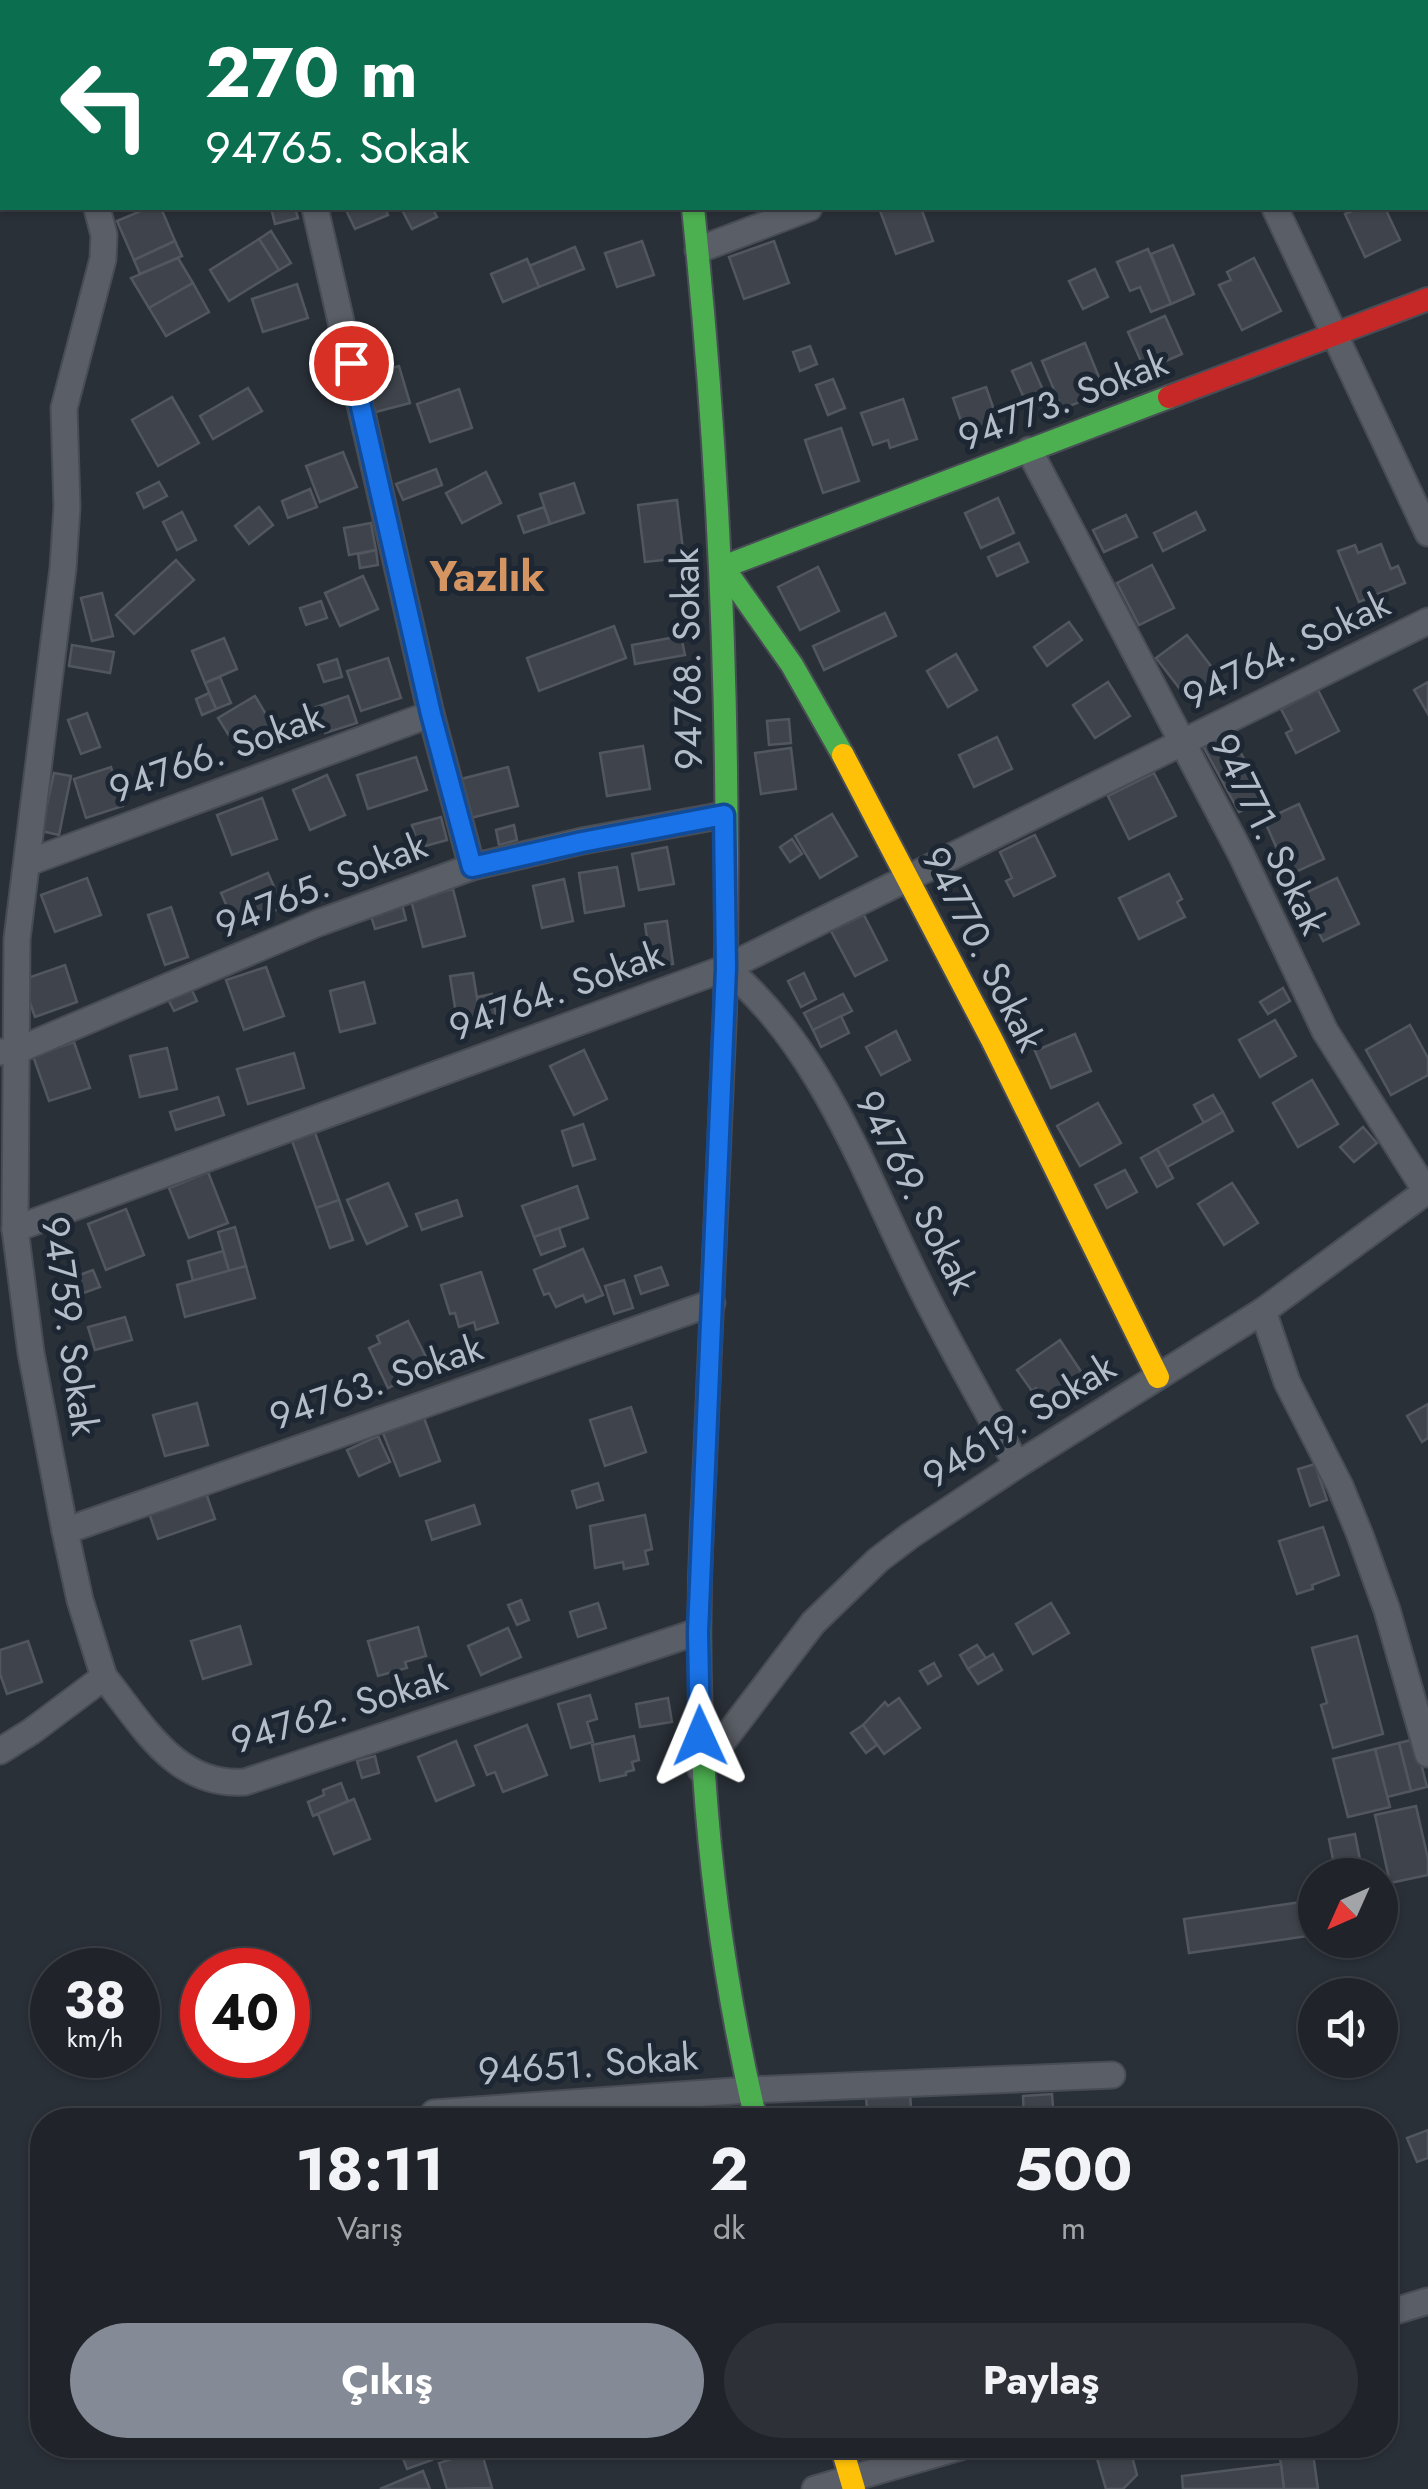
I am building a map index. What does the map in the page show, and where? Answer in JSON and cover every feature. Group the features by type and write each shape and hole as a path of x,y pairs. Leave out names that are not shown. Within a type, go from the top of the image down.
{"street":[{"name":"94759. Sokak","path":"98,210 104,236 102,260 64,408 64,568 17,939 8,1051 15,1229 30,1353 80,1600 104,1678"},
{"path":"315,210 431,714 472,867"},
{"name":"94768. Sokak","path":"693,210 709,354 723,568 726,716 726,968 698,1632 701,1770 725,1979 753,2108"},
{"path":"698,250 804,210"},
{"path":"1276,210 1428,533"},
{"name":"94773. Sokak","path":"723,568 1428,299"},
{"name":"94771. Sokak","path":"1029,450 1248,868 1325,1032 1427,1190"},
{"name":"94770. Sokak","path":"723,568 795,666 908,878 1158,1377"},
{"name":"94764. Sokak","path":"15,1229 726,968 1428,621"},
{"name":"94766. Sokak","path":"28,863 431,714"},
{"name":"94765. Sokak","path":"8,1051 318,922 472,867 724,815"},
{"name":"94769. Sokak","path":"726,968 754,991 805,1060 1017,1465"},
{"name":"94619. Sokak","path":"701,1770 791,1651 844,1591 910,1535 1263,1310 1427,1190"},
{"name":"94763. Sokak","path":"65,1531 712,1303"},
{"path":"1263,1310 1287,1382 1340,1486 1360,1535 1392,1627 1428,1754"},
{"name":"94762. Sokak","path":"104,1678 153,1738 189,1772 209,1781 245,1782 698,1632"},
{"path":"0,1750 32,1732 104,1678"},
{"name":"94651. Sokak","path":"491,2108 748,2090 1112,2076"},
{"path":"1398,2310 1428,2301"},
{"path":"844,2458 852,2483"},
{"path":"815,2489 852,2483 928,2458"}],"building":[{"path":"143,210 162,210 175,241 134,260 117,221"},
{"path":"272,210 296,210 298,218 275,224"},
{"path":"346,210 386,210 388,215 355,229"},
{"path":"402,210 433,210 437,217 412,229"},
{"path":"880,210 922,210 933,241 896,254"},
{"path":"1355,210 1386,210 1400,240 1365,257 1345,214"},
{"path":"271,231 291,263 279,270 259,239"},
{"path":"259,239 279,270 229,301 210,270"},
{"path":"175,241 182,256 140,274 134,260"},
{"path":"642,241 654,275 617,287 605,253"},
{"path":"774,241 789,283 744,299 729,257"},
{"path":"1173,245 1194,294 1171,304 1151,254"},
{"path":"575,247 584,269 539,287 529,266"},
{"path":"1148,249 1171,304 1151,312 1140,287 1130,291 1117,262"},
{"path":"178,258 193,283 149,308 131,278"},
{"path":"1254,258 1281,311 1242,330 1219,285 1231,280 1227,272"},
{"path":"527,259 539,287 503,302 491,274"},
{"path":"1095,269 1108,297 1083,309 1069,281"},
{"path":"193,283 209,312 166,336 149,308"},
{"path":"297,284 308,318 263,332 252,299"},
{"path":"1165,316 1182,354 1145,370 1128,332"},
{"path":"1085,343 1105,392 1062,409 1042,361"},
{"path":"810,346 817,364 800,371 793,352"},
{"path":"1031,363 1043,390 1024,398 1012,371"},
{"path":"399,366 410,403 372,413 362,376"},
{"path":"833,379 845,408 828,415 816,385"},
{"path":"986,387 1001,430 968,441 953,398"},
{"path":"248,388 262,411 213,439 200,416"},
{"path":"459,389 472,428 430,442 417,404"},
{"path":"172,397 199,443 158,466 132,420"},
{"path":"903,399 917,439 890,448 888,440 873,445 861,413"},
{"path":"841,428 859,481 823,493 805,440"},
{"path":"343,452 357,487 320,502 306,466"},
{"path":"436,469 442,485 403,500 396,484"},
{"path":"486,472 501,503 462,523 446,493"},
{"path":"159,482 167,496 144,508 137,493"},
{"path":"574,483 584,513 550,524 540,494"},
{"path":"310,489 317,507 288,518 282,501"},
{"path":"998,498 1014,533 981,548 965,513"},
{"path":"677,500 684,558 645,562 638,505"},
{"path":"259,507 273,525 249,544 235,526"},
{"path":"544,507 550,524 524,533 518,516"},
{"path":"182,512 196,540 177,550 163,522"},
{"path":"1196,512 1205,530 1163,551 1154,533"},
{"path":"1126,515 1137,537 1104,552 1093,530"},
{"path":"371,523 376,550 349,555 344,528"},
{"path":"1019,543 1028,562 997,576 988,557"},
{"path":"1381,544 1391,569 1398,566 1405,583 1359,602 1338,551 1355,545 1358,553"},
{"path":"376,550 378,565 360,568 358,554"},
{"path":"176,560 194,580 134,634 116,615"},
{"path":"1152,565 1174,608 1139,625 1117,583"},
{"path":"818,567 839,611 800,630 778,587"},
{"path":"363,576 378,609 340,626 325,593"},
{"path":"102,593 113,636 92,641 81,598"},
{"path":"321,601 327,618 306,625 300,608"},
{"path":"885,613 896,636 824,670 813,646"},
{"path":"1069,622 1082,640 1047,666 1034,647"},
{"path":"614,626 626,658 539,691 527,658"},
{"path":"1187,635 1221,679 1190,702 1156,658"},
{"path":"681,636 685,655 635,664 632,645"},
{"path":"224,638 237,669 205,683 192,651"},
{"path":"72,645 114,652 110,673 69,666"},
{"path":"956,654 977,690 948,707 927,671"},
{"path":"388,658 401,698 361,711 347,671"},
{"path":"337,659 342,677 324,682 318,665"},
{"path":"220,677 231,703 216,709 205,683"},
{"path":"1108,682 1130,716 1095,738 1073,705"},
{"path":"1428,682 1428,714 1414,690"},
{"path":"1318,690 1339,731 1296,753 1286,733 1292,730 1281,709"},
{"path":"209,693 216,709 202,715 196,699"},
{"path":"255,696 279,736 243,758 218,718"},
{"path":"348,696 357,723 325,733 316,707"},
{"path":"87,713 100,747 81,754 68,720"},
{"path":"789,719 791,743 769,745 767,721"},
{"path":"1229,731 1265,798 1239,812 1203,746"},
{"path":"997,737 1012,769 974,787 959,755"},
{"path":"643,746 650,789 607,796 600,753"},
{"path":"791,748 796,789 761,794 755,753"},
{"path":"416,757 427,790 368,809 357,775"},
{"path":"111,767 123,806 86,818 74,779"},
{"path":"508,767 518,806 471,818 461,779"},
{"path":"54,773 71,776 59,835 41,831"},
{"path":"1154,773 1176,816 1129,839 1108,796"},
{"path":"327,775 345,815 310,830 293,790"},
{"path":"262,798 277,839 232,855 217,815"},
{"path":"1299,804 1324,859 1289,875 1264,820"},
{"path":"832,814 857,856 820,878 795,836"},
{"path":"441,817 447,840 418,848 412,825"},
{"path":"514,825 517,840 499,845 496,830"},
{"path":"1035,835 1055,876 1014,896 1006,881 1012,878 1000,852"},
{"path":"792,839 802,854 790,862 780,847"},
{"path":"667,847 674,884 639,890 632,854"},
{"path":"617,867 624,906 585,913 579,873"},
{"path":"268,873 283,907 236,927 221,893"},
{"path":"1169,874 1182,899 1177,902 1185,917 1139,939 1119,898"},
{"path":"87,878 101,915 55,932 41,895"},
{"path":"1337,878 1359,924 1323,941 1301,895"},
{"path":"564,879 573,921 542,928 533,886"},
{"path":"453,889 465,936 423,947 411,900"},
{"path":"401,900 406,920 375,929 369,909"},
{"path":"171,907 188,957 165,965 148,915"},
{"path":"864,915 887,960 855,976 831,931"},
{"path":"667,921 673,964 651,967 645,924"},
{"path":"65,965 77,1002 35,1017 22,980"},
{"path":"266,967 284,1016 244,1030 226,980"},
{"path":"473,973 482,1029 459,1033 450,976"},
{"path":"804,973 816,999 801,1007 788,981"},
{"path":"364,982 375,1023 340,1032 330,991"},
{"path":"190,986 197,1001 174,1011 167,997"},
{"path":"1283,988 1290,1001 1268,1014 1260,1002"},
{"path":"492,994 498,1027 482,1029 477,997"},
{"path":"843,994 852,1011 813,1030 804,1013"},
{"path":"841,1016 849,1033 821,1047 813,1030"},
{"path":"1275,1020 1296,1056 1260,1077 1239,1040"},
{"path":"1410,1025 1428,1058 1428,1075 1391,1095 1366,1050"},
{"path":"896,1031 910,1060 881,1075 866,1047"},
{"path":"1075,1034 1091,1071 1051,1088 1035,1051"},
{"path":"74,1042 90,1088 49,1101 33,1056"},
{"path":"167,1048 177,1089 140,1097 130,1056"},
{"path":"584,1050 607,1099 574,1115 550,1066"},
{"path":"294,1053 304,1088 248,1104 237,1069"},
{"path":"1312,1080 1338,1124 1298,1147 1273,1103"},
{"path":"1213,1095 1223,1112 1204,1123 1194,1105"},
{"path":"218,1097 224,1115 176,1130 170,1112"},
{"path":"1098,1103 1121,1143 1080,1166 1057,1126"},
{"path":"1223,1112 1233,1131 1167,1167 1157,1149"},
{"path":"583,1124 595,1159 573,1166 562,1131"},
{"path":"1363,1127 1377,1143 1354,1162 1340,1147"},
{"path":"314,1130 339,1200 316,1208 291,1138"},
{"path":"1157,1149 1173,1178 1157,1187 1141,1158"},
{"path":"1125,1170 1137,1192 1107,1208 1095,1185"},
{"path":"208,1172 228,1223 189,1238 169,1188"},
{"path":"388,1183 407,1226 367,1244 347,1200"},
{"path":"1232,1183 1258,1223 1224,1245 1198,1204"},
{"path":"577,1186 588,1218 534,1237 522,1206"},
{"path":"339,1200 353,1240 330,1248 316,1208"},
{"path":"457,1200 462,1216 422,1230 416,1214"},
{"path":"126,1209 144,1255 106,1270 88,1224"},
{"path":"235,1227 246,1266 229,1271 218,1232"},
{"path":"559,1228 565,1246 541,1255 534,1237"},
{"path":"583,1249 603,1295 586,1302 583,1295 556,1307 549,1293 544,1295 534,1270"},
{"path":"223,1251 229,1271 193,1281 188,1261"},
{"path":"246,1266 255,1298 185,1317 177,1285"},
{"path":"661,1267 668,1285 641,1294 635,1276"},
{"path":"93,1270 100,1287 70,1298 63,1281"},
{"path":"481,1272 498,1323 476,1330 474,1322 459,1327 455,1313 450,1314 441,1285"},
{"path":"624,1280 633,1308 614,1314 605,1286"},
{"path":"125,1317 132,1340 95,1350 88,1327"},
{"path":"408,1321 431,1367 388,1388 369,1348 380,1343 377,1336"},
{"path":"1060,1340 1084,1376 1046,1403 1017,1370"},
{"path":"197,1403 208,1445 165,1456 153,1415"},
{"path":"1428,1404 1428,1438 1422,1442 1407,1416"},
{"path":"631,1407 646,1452 605,1466 590,1420"},
{"path":"424,1418 440,1461 400,1476 383,1433"},
{"path":"378,1436 390,1462 359,1476 347,1450"},
{"path":"1315,1464 1327,1500 1310,1506 1298,1469"},
{"path":"598,1483 603,1500 577,1508 572,1491"},
{"path":"206,1493 215,1519 158,1539 149,1513"},
{"path":"474,1505 480,1524 432,1540 426,1521"},
{"path":"645,1515 652,1549 645,1551 648,1564 624,1569 623,1562 595,1568 590,1526"},
{"path":"1323,1527 1339,1575 1297,1594 1279,1541"},
{"path":"521,1600 529,1620 517,1625 508,1605"},
{"path":"598,1603 606,1628 578,1637 570,1612"},
{"path":"1051,1603 1069,1633 1033,1654 1016,1624"},
{"path":"240,1626 251,1664 203,1679 191,1641"},
{"path":"418,1627 426,1656 405,1662 407,1668 378,1676 368,1641"},
{"path":"508,1628 521,1657 481,1675 468,1646"},
{"path":"1357,1636 1383,1734 1333,1748 1321,1705 1327,1703 1312,1648"},
{"path":"28,1641 42,1682 7,1694 0,1674 0,1650"},
{"path":"977,1645 986,1658 968,1669 960,1655"},
{"path":"993,1654 1002,1670 978,1684 968,1669"},
{"path":"934,1663 941,1676 928,1684 920,1671"},
{"path":"590,1695 597,1719 587,1722 593,1742 571,1748 558,1704"},
{"path":"668,1698 672,1722 640,1727 636,1704"},
{"path":"899,1698 920,1728 884,1754 863,1725 885,1702 888,1706"},
{"path":"527,1725 547,1775 503,1792 495,1772 487,1775 475,1746"},
{"path":"863,1725 877,1745 866,1753 851,1733"},
{"path":"634,1736 639,1760 632,1762 634,1770 600,1781 592,1745"},
{"path":"1415,1739 1427,1787 1411,1791 1399,1743"},
{"path":"456,1741 474,1785 436,1801 418,1757"},
{"path":"1399,1743 1411,1791 1387,1797 1375,1749"},
{"path":"1375,1749 1390,1807 1348,1817 1333,1759"},
{"path":"375,1756 379,1773 362,1778 357,1761"},
{"path":"341,1783 348,1801 313,1816 308,1802"},
{"path":"354,1799 370,1839 334,1854 318,1814"},
{"path":"1416,1806 1428,1875 1398,1881 1398,1858 1384,1858 1375,1815"},
{"path":"1355,1834 1360,1858 1333,1858 1329,1839"},
{"path":"1298,1902 1298,1937 1189,1953 1184,1919"},
{"path":"910,2094 911,2108 867,2108 866,2097"},
{"path":"1052,2094 1053,2108 1024,2108 1023,2096"},
{"path":"1428,2130 1428,2158 1417,2162 1407,2138"},
{"path":"403,2458 431,2458 432,2460 407,2469"},
{"path":"455,2458 483,2458 492,2488 447,2489 439,2463"},
{"path":"1097,2458 1132,2458 1137,2475 1123,2489 1106,2489"},
{"path":"1280,2458 1314,2458 1318,2489 1284,2489"},
{"path":"1281,2464 1284,2489 1183,2489 1182,2476"},
{"path":"423,2471 430,2489 380,2489"}],"traffic: fast":[{"path":"693,210 711,408 722,609 725,1012"},
{"path":"843,755 792,665 723,567 1169,397"},
{"path":"703,1505 699,1661 707,1815 726,1968 753,2108"}],"traffic: slow":[{"path":"843,755 992,1040 1158,1377"},
{"path":"703,1505 725,1012"},
{"path":"845,2458 854,2489"}],"traffic: jam":[{"path":"1169,397 1428,299"}],"district":[{"name":"Yazlık","path":"487,576"}],"route":[{"path":"351,363 431,714 472,867 724,815 726,968 698,1632 700,1736"}]}
